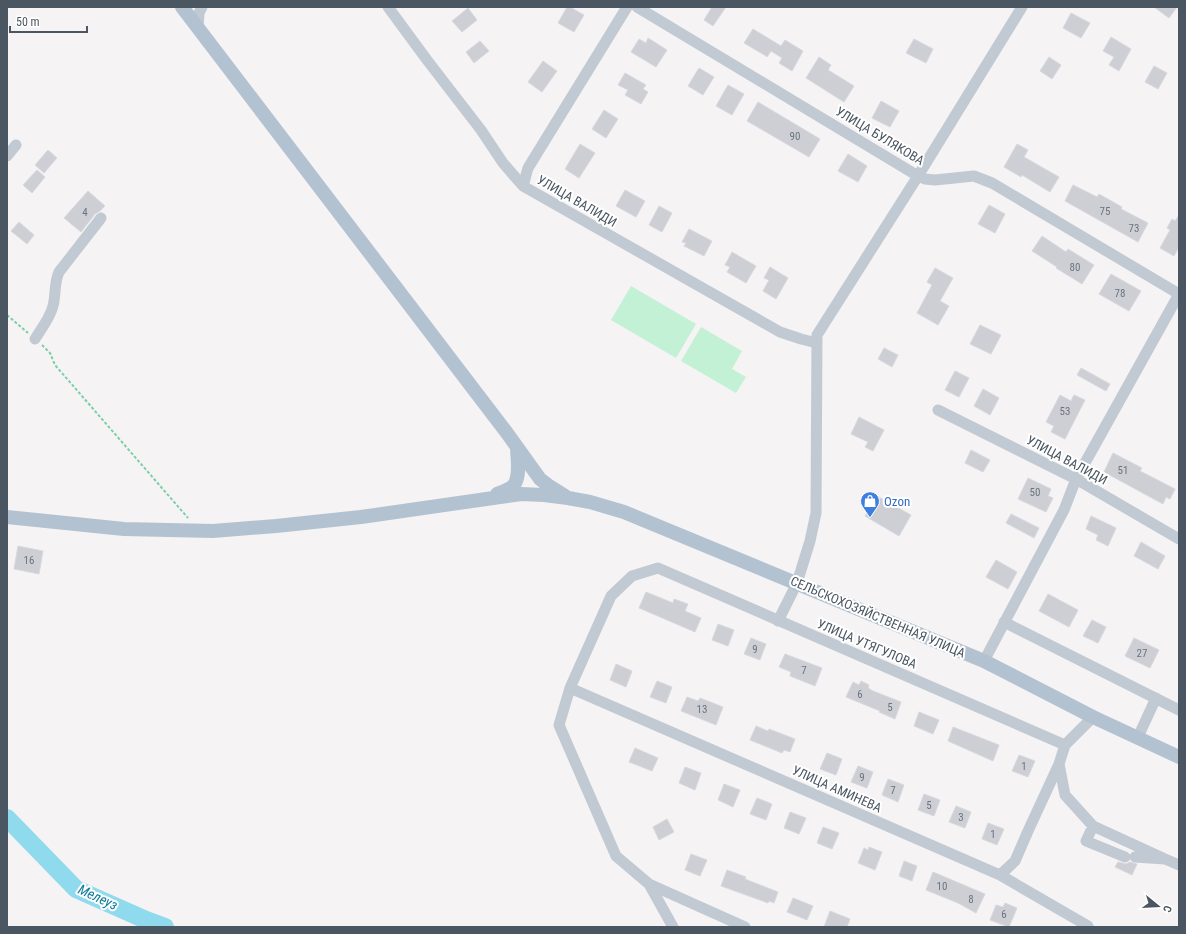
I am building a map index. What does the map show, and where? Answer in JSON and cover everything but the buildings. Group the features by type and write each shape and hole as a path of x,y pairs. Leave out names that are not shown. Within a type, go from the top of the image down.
{"main road":[{"path":"182,7 507,433 540,479 568,498"},
{"path":"484,500 513,486 517,473 517,447"},
{"name":"СЕЛЬСКОХОЗЯЙСТВЕННАЯ УЛИЦА","path":"7,517 124,530 213,531 361,517 521,494 544,495 590,502 624,512 984,661 1094,717 1178,755"}],"street":[{"path":"198,29 199,13 202,7"},
{"name":"УЛИЦА ВАЛИДИ","path":"388,7 481,130 503,163 523,186 780,332 801,340 817,343"},
{"path":"523,186 528,168 627,7"},
{"name":"УЛИЦА БУЛЯКОВА","path":"637,7 918,176 925,179 935,180 974,176 992,183 1179,294"},
{"path":"778,621 797,583 810,541 816,513 817,335 918,176 1022,7"},
{"path":"7,156 16,145"},
{"path":"35,339 51,312 55,298 56,277 58,272 101,218"},
{"path":"984,661 1064,510 1076,479 1179,294"},
{"name":"УЛИЦА ВАЛИДИ","path":"938,410 1076,479 1179,539"},
{"name":"УЛИЦА УТЯГУЛОВА","path":"570,688 611,596 632,576 658,568 1065,745"},
{"path":"1004,622 1179,710"},
{"path":"570,688 559,725 616,856 649,884 745,927"},
{"name":"УЛИЦА АМИНЕВА","path":"570,688 1000,875 1088,926"},
{"path":"1138,737 1156,698"},
{"path":"1000,875 1015,861 1059,764 1065,745 1094,717"},
{"path":"1059,764 1065,795 1093,826 1179,865"},
{"path":"1093,826 1086,841 1130,857 1165,859"},
{"path":"649,884 673,927"}],"path":[{"path":"7,315 50,352 55,365 200,531"}],"green space":[{"path":"631,286 696,324 676,358 611,320"},
{"path":"701,327 742,351 732,369 746,377 736,393 681,361"}],"waterway":[{"name":"Мелеуз","path":"7,818 76,889 165,927"}],"place":[{"name":"Ozon","path":"870,518"}]}
